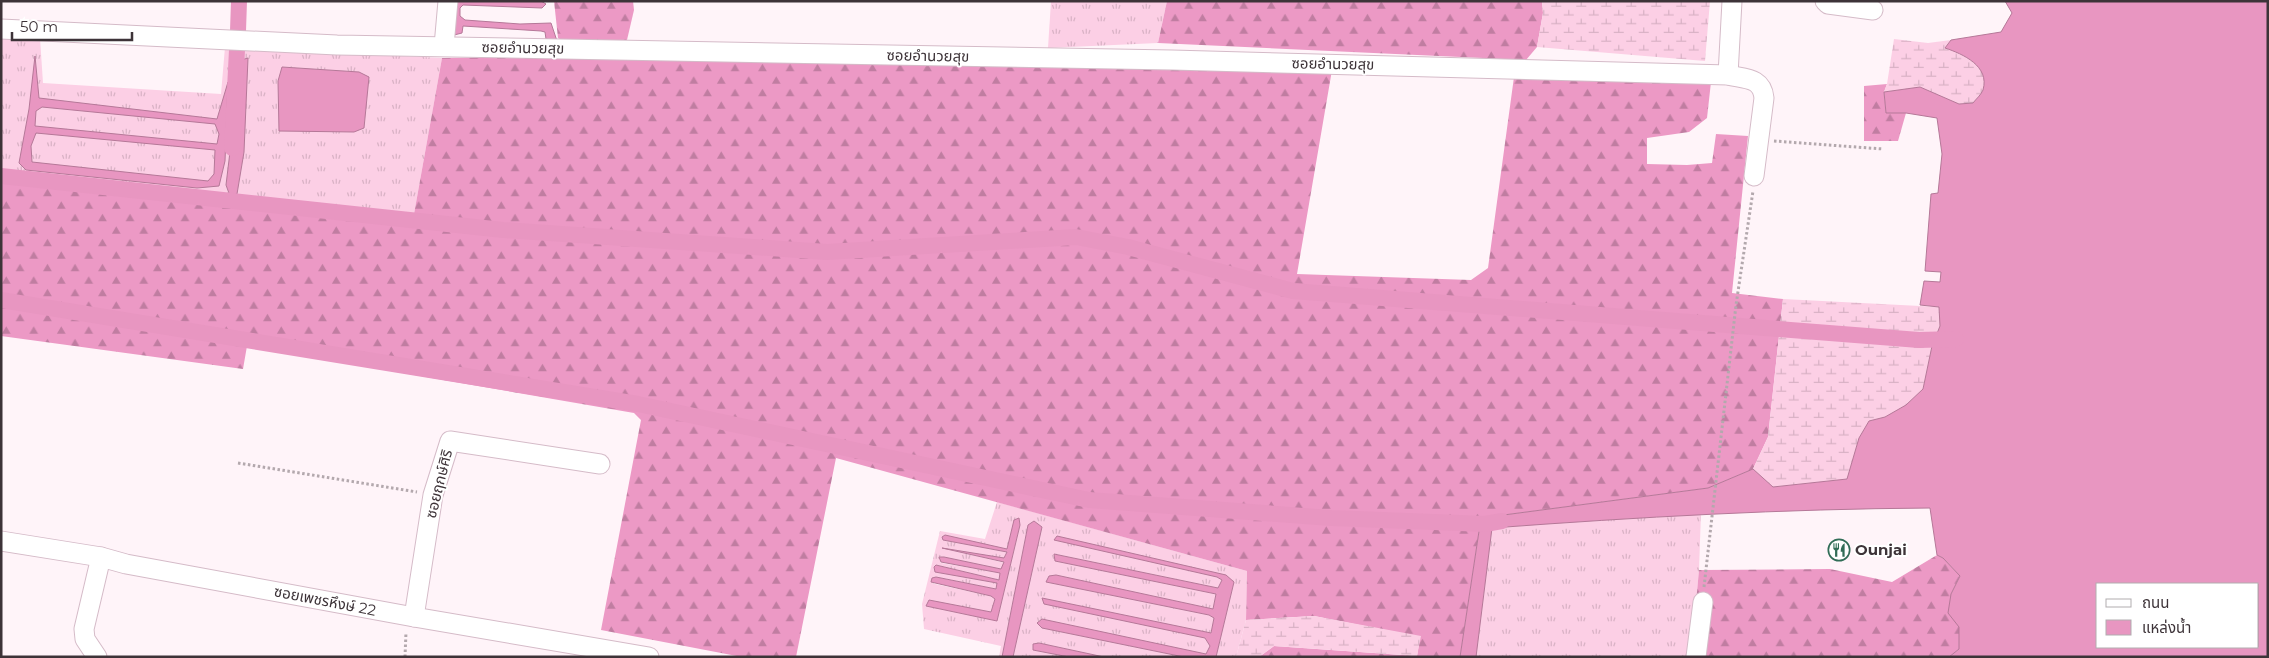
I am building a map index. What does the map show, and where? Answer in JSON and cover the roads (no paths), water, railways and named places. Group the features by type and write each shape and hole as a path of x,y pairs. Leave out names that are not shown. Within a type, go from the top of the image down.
{"street":[{"path":"444,46 448,1"},
{"path":"1728,75 1732,1"},
{"path":"1825,1 1828,4 1873,10"},
{"name":"ซอยอำนวยสุข","path":"1,28 337,45 1172,60 1728,75 1758,82 1763,88 1764,98 1754,176"},
{"name":"ซอยฤกษ์ศิริ","path":"410,617 433,495 450,441 600,464"},
{"name":"ซอยเพชรหึงษ์ 22","path":"2,545 101,557 126,564 410,617 649,657"},
{"path":"97,657 85,639 84,629 101,557"},
{"path":"1696,657 1703,602"}],"water":[{"path":"455,1 541,1 546,4 542,8 463,5 460,8 460,16 465,20 520,24 551,23 557,41 546,39 545,32 541,31 463,26 462,33 454,35"},
{"path":"2005,1 2268,1 2268,657 1949,657 1959,649 1959,627 1948,613 1951,594 1960,576 1943,558 1937,555 1930,508 1711,514 1492,528 1476,657 1460,657 1481,518 1708,488 1753,469 1773,487 1847,479 1859,438 1869,421 1885,417 1906,405 1923,389 1932,346 1940,326 1939,307 1920,305 1924,281 1940,282 1941,272 1925,271 1931,194 1938,193 1942,154 1937,118 1906,113 1886,113 1884,92 1920,87 1959,104 1973,103 1983,90 1983,74 1973,62 1945,48 1951,40 2001,32 2012,13"},
{"path":"35,56 39,98 217,119 228,82 225,161 219,186 197,188 26,170 19,163 29,109","holes":["42,107 215,124 219,134 217,144 35,126 36,111","36,133 215,150 214,174 208,181 32,162 31,146"]},
{"path":"248,58 244,152 237,194 230,196 226,185 241,60"},
{"path":"282,67 359,72 369,77 364,128 354,132 279,131 278,81"},
{"path":"1019,518 1020,525 997,621 926,606 929,600 991,612 995,599 991,596 931,582 932,578 936,577 996,589 997,583 935,572 934,567 936,565 999,580 1000,573 941,562 939,557 1001,569 1004,562 942,548 1004,558 1007,552 943,540 942,537 945,535 1007,549 1014,520"},
{"path":"1034,521 1042,527 1013,657 1002,657 1028,525"},
{"path":"1057,536 1226,575 1234,582 1216,657 1184,657 1042,628 1037,623 1042,619 1206,654 1210,646 1205,638 1044,604 1042,598 1211,633 1214,618 1209,615 1046,582 1049,576 1056,575 1213,609 1216,594 1055,561 1054,554 1218,588 1222,580 1217,577 1054,540"},
{"path":"1039,643 1104,657 1069,657 1033,650 1033,644"}],"waterway":[{"path":"238,31 239,1"},
{"path":"232,148 237,50"},
{"path":"1,176 503,230 827,252 1076,237 1128,247 1293,291 1919,340 1956,339"},
{"path":"1,300 638,404 1089,500 1331,518 1485,524 1502,521"}],"place":[{"name":"Ounjai","path":"1839,550"}]}
